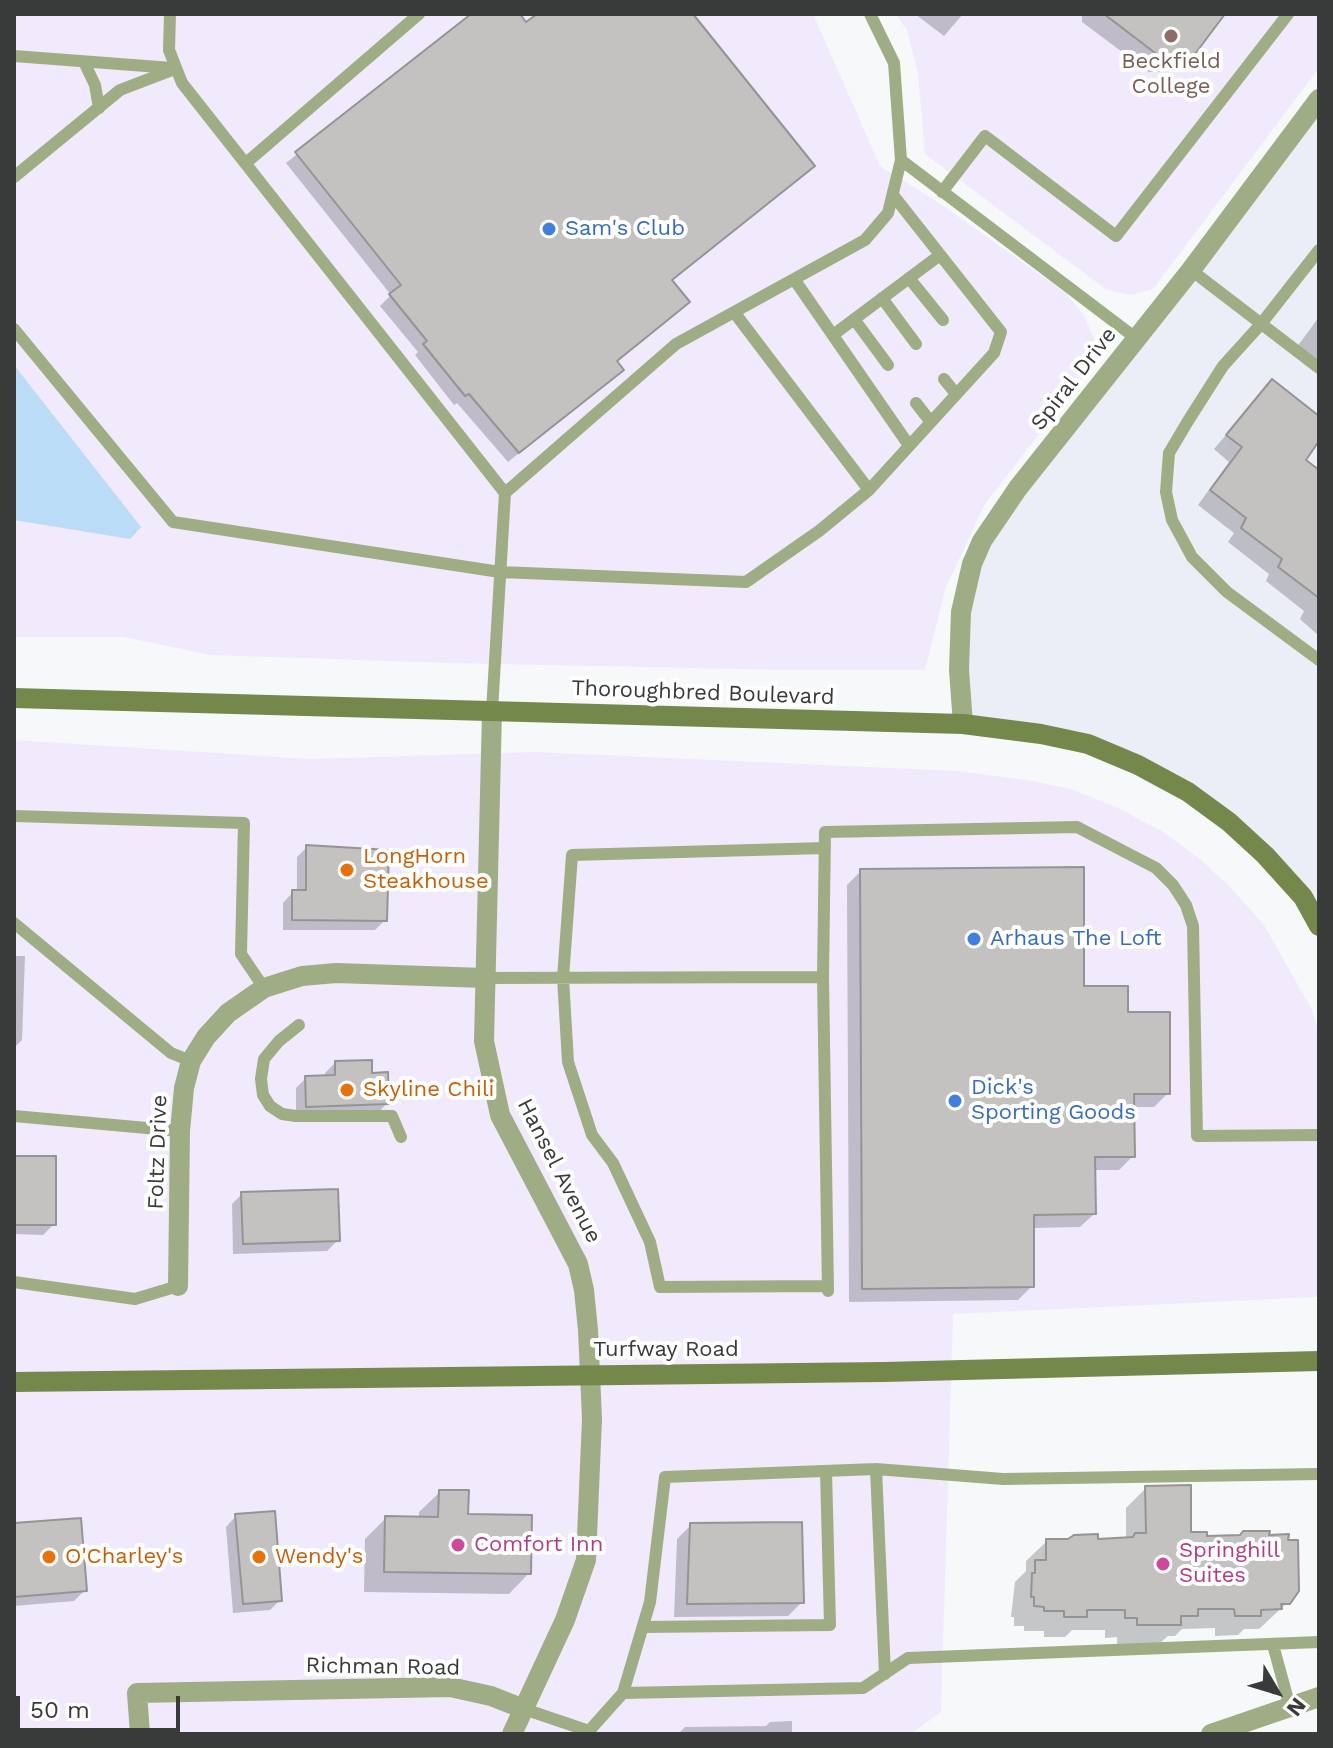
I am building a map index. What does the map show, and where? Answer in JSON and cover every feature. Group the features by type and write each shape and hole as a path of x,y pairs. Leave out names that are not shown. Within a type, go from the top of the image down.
{"main road":[{"name":"Thoroughbred Boulevard","path":"14,698 963,724 1041,734 1088,744 1138,765 1188,792 1229,822 1265,855 1316,913"},
{"name":"Turfway Road","path":"14,1382 897,1372 1319,1361"}],"street":[{"name":"Spiral Drive","path":"963,724 959,670 961,612 972,564 982,541 1018,488 1191,270 1319,99"},
{"name":"Hansel Avenue","path":"492,711 484,1041 500,1115 578,1264 584,1290 591,1374 590,1514 586,1560 565,1620 512,1734"},
{"name":"Foltz Drive","path":"178,1286 180,1131 184,1088 191,1061 206,1037 228,1013 264,988 302,976 336,973 485,978"},
{"name":"Richman Road","path":"140,1734 137,1693 450,1687 491,1696 524,1709"},
{"path":"1211,1734 1319,1697"}],"lane":[{"path":"170,14 169,50 182,83 505,493 492,711"},
{"path":"246,163 419,14"},
{"path":"505,493 676,344 865,240 888,213 901,160 894,63 870,14"},
{"path":"942,192 985,136 1116,236 1288,14"},
{"path":"14,56 175,69"},
{"path":"84,62 95,85 99,108"},
{"path":"14,177 120,90 175,69"},
{"path":"901,160 1137,339"},
{"path":"14,329 173,522 500,572 746,582 819,531 869,490 994,353 1001,332 893,195"},
{"path":"1319,250 1261,324 1223,366 1169,453 1166,492 1172,520 1192,557 1227,592 1319,660"},
{"path":"833,335 940,255"},
{"path":"1191,270 1319,368"},
{"path":"909,278 943,320"},
{"path":"794,279 908,444"},
{"path":"882,298 916,344"},
{"path":"734,312 869,490"},
{"path":"854,319 888,365"},
{"path":"970,358 978,370"},
{"path":"944,379 956,394"},
{"path":"916,403 930,421"},
{"path":"14,816 244,823 241,954 264,988"},
{"path":"825,848 572,855 563,978 568,1062 592,1135 613,1163 650,1242 660,1287 828,1288 823,977 825,848 825,832 1077,827 1135,855 1156,868 1173,885 1186,905 1193,926 1197,1136 1319,1135"},
{"path":"14,923 171,1053 191,1061"},
{"path":"485,978 823,977"},
{"path":"299,1025 279,1041 264,1059 261,1079 263,1095 270,1106 282,1114 296,1116 392,1116 401,1137"},
{"path":"14,1116 180,1131"},
{"path":"14,1282 135,1299 178,1286"},
{"path":"524,1709 589,1731 623,1693 650,1602 665,1477 876,1469 1003,1479 1319,1474"},
{"path":"876,1469 885,1674"},
{"path":"643,1627 830,1625 826,1471"},
{"path":"623,1693 863,1688 908,1658 1319,1642"},
{"path":"1273,1645 1290,1707"}],"shaded area":[{"path":"14,14 813,14 880,166 942,205 1066,293 1083,314 1095,340 1084,376 985,504 946,587 925,670 448,663 210,655 124,637 14,637"},
{"path":"895,14 1319,14 1319,68 1153,289 1131,295 1107,290 925,154 918,74 907,30"},
{"path":"1319,99 1319,926 1265,855 1138,765 963,724 972,564"},
{"path":"14,740 310,759 535,752 957,771 1074,790 1118,808 1163,832 1200,859 1231,888 1264,925 1312,1010 1319,1033 1319,1297 953,1314 941,1712 911,1734 14,1734"}],"water":[{"path":"14,365 141,527 130,539 14,520"}],"building":[{"name":"Sam's Club","path":"471,14 520,14 526,22 537,14 693,14 815,166 672,280 690,302 617,361 624,370 519,453 469,394 465,396 423,344 427,341 389,294 401,285 295,152"},
{"name":"Beckfield College","path":"1104,14 1225,14 1192,58 1163,59"},
{"path":"1272,379 1319,416 1319,441 1306,460 1319,470 1319,598 1278,567 1282,559 1241,528 1246,518 1210,490 1242,447 1226,435"},
{"name":"LongHorn Steakhouse","path":"306,845 389,850 387,921 292,920 292,890 306,890"},
{"path":"1084,867 1084,986 1128,986 1128,1012 1170,1012 1170,1094 1134,1094 1135,1157 1095,1157 1096,1214 1034,1215 1034,1287 862,1289 860,869"},
{"name":"Skyline Chili","path":"372,1060 372,1073 388,1072 389,1104 306,1107 305,1076 335,1075 335,1061"},
{"path":"14,1156 56,1156 56,1225 14,1225"},
{"path":"338,1189 340,1241 243,1244 241,1192"},
{"path":"1191,1485 1191,1532 1207,1532 1207,1536 1270,1531 1269,1535 1289,1534 1288,1540 1298,1540 1299,1591 1290,1604 1281,1604 1282,1609 1261,1610 1261,1616 1235,1616 1234,1609 1198,1609 1198,1616 1181,1616 1181,1625 1137,1625 1137,1618 1125,1618 1125,1610 1087,1610 1087,1617 1064,1617 1064,1611 1044,1611 1044,1607 1034,1606 1034,1597 1031,1597 1032,1573 1035,1573 1035,1560 1046,1560 1046,1539 1098,1534 1098,1539 1133,1537 1135,1533 1146,1533 1145,1486"},
{"name":"Comfort Inn","path":"439,1490 469,1490 468,1514 532,1515 531,1574 384,1572 385,1516 438,1517"},
{"name":"Wendy's","path":"275,1511 282,1601 243,1604 235,1514"},
{"name":"O'Charley's","path":"81,1518 87,1591 14,1597 14,1523"},
{"path":"802,1522 804,1603 687,1604 690,1523"}],"place":[{"name":"Beckfield College","path":"1171,36"},
{"name":"Sam's Club","path":"549,229"},
{"name":"LongHorn Steakhouse","path":"347,870"},
{"name":"Arhaus The Loft","path":"974,939"},
{"name":"Skyline Chili","path":"347,1090"},
{"name":"Dick's Sporting Goods","path":"955,1101"},
{"name":"Comfort Inn","path":"458,1545"},
{"name":"O'Charley's","path":"49,1557"},
{"name":"Wendy's","path":"259,1557"},
{"name":"Springhill Suites","path":"1163,1564"}]}
